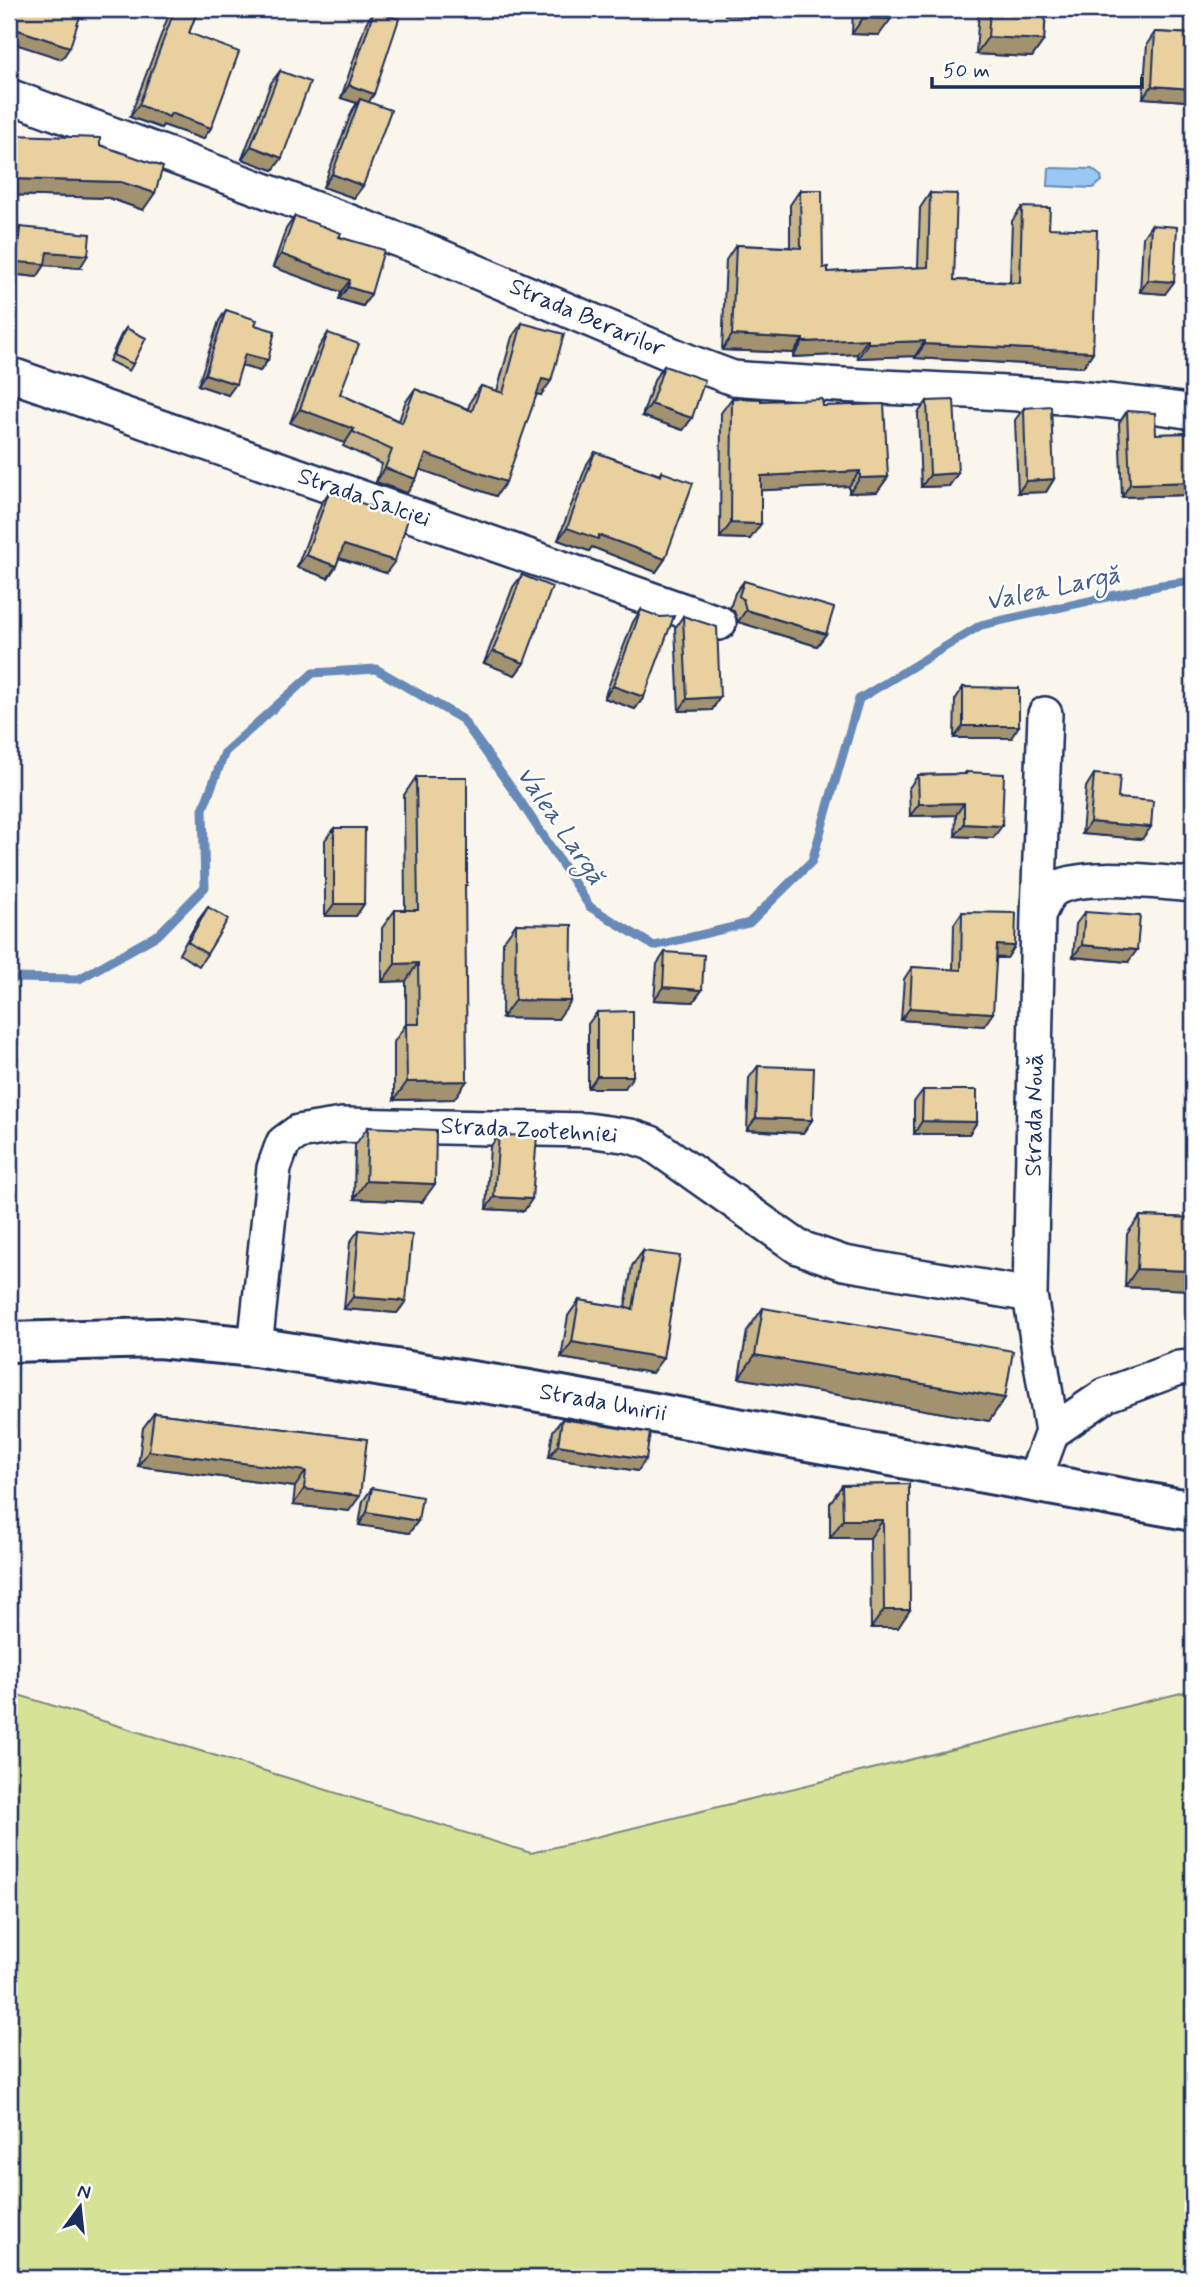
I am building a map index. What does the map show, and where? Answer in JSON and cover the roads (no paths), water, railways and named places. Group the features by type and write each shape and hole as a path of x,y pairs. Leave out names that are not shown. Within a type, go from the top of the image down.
{"main road":[{"name":"Strada Unirii","path":"9,1342 158,1338 255,1347 523,1389 1193,1511"}],"street":[{"name":"Strada Berarilor","path":"9,96 418,247 733,378 1051,395 1137,403 1193,412"},
{"name":"Strada Salciei","path":"9,374 719,623"},
{"name":"Strada Nouă","path":"1034,1481 1052,1432 1030,1295 1045,715"},
{"path":"1038,915 1052,891 1072,884 1102,879 1193,885"},
{"name":"Strada Zootehniei","path":"255,1347 274,1168 283,1143 298,1132 342,1125 587,1130 629,1136 651,1143 798,1247 844,1263 1030,1295"},
{"path":"1052,1432 1106,1395 1179,1368 1193,1367"}],"water":[{"path":"1049,168 1092,169 1101,176 1102,181 1093,188 1048,186"}],"waterway":[{"name":"Valea Largă","path":"9,978 79,979 159,934 205,887 203,809 225,752 313,673 376,669 462,719 517,796 590,907 654,946 749,923 812,861 859,699 981,625 1161,585 1193,581"}]}
